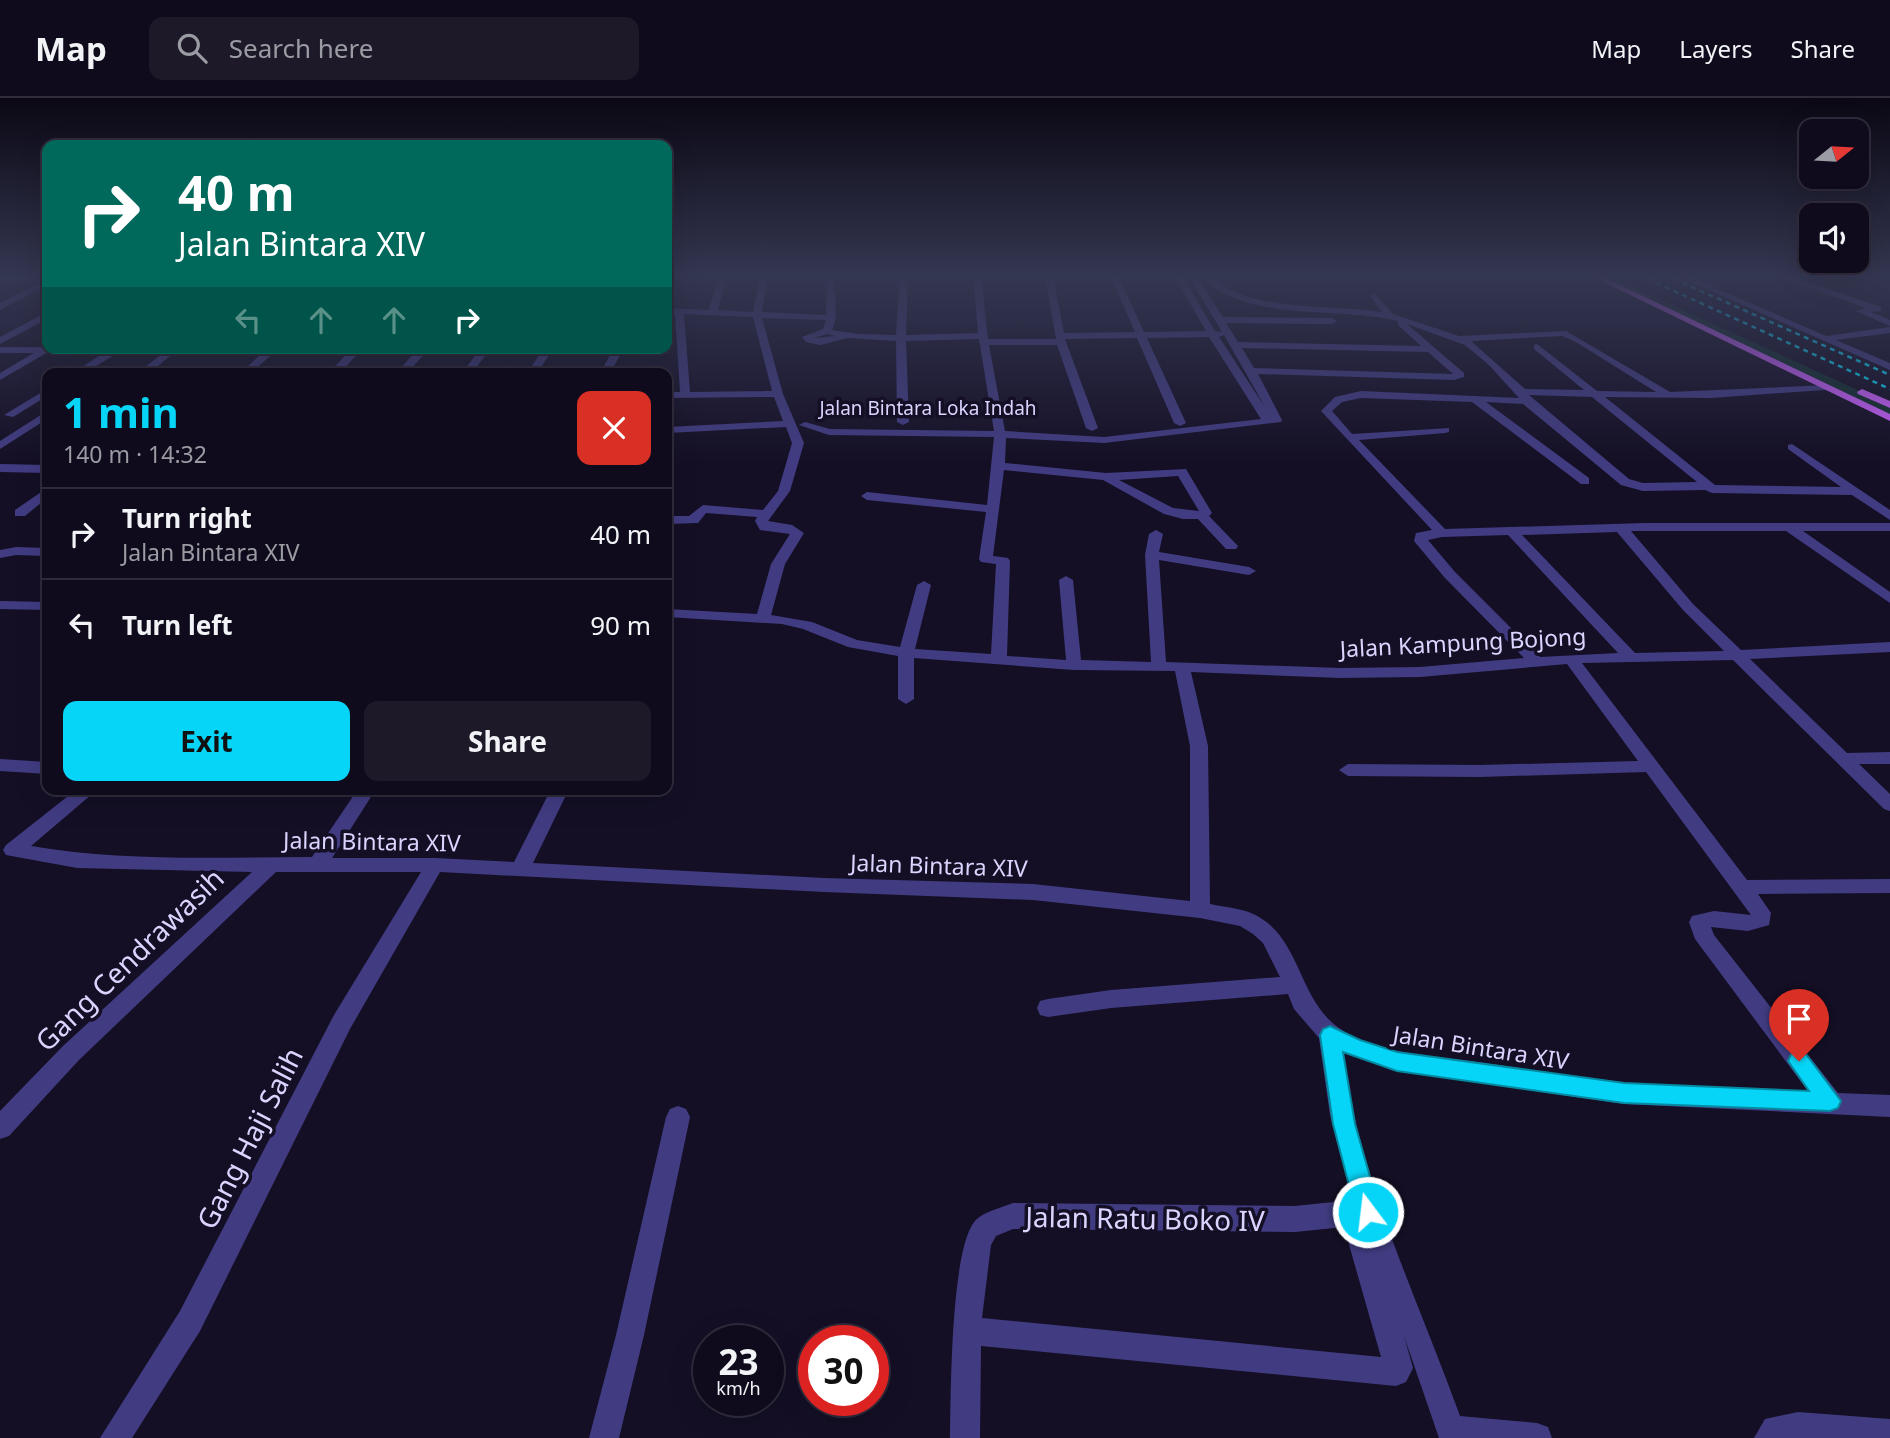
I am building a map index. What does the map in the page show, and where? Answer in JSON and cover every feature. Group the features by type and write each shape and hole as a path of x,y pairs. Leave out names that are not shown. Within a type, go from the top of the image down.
{"main road":[{"path":"1722,338 1890,418"},
{"path":"1743,338 1890,405"}],"street":[{"path":"681,338 685,395"},
{"name":"Jalan Bintara Loka Indah","path":"763,338 788,425 798,443 784,491 768,514"},
{"path":"807,338 809,341 820,342 842,338"},
{"path":"901,338 903,422"},
{"path":"984,338 999,429 999,466 986,559 1003,561 999,659"},
{"path":"1059,338 1092,428"},
{"path":"1140,338 1180,423"},
{"path":"1214,338 1269,417"},
{"path":"1230,338 1251,371 1269,417"},
{"path":"1251,371 1454,377 1460,375 1417,338"},
{"path":"1455,338 1465,338"},
{"path":"1455,338 1468,344 1567,437 1630,485 1707,486"},
{"path":"1573,338 1669,395"},
{"path":"1825,338 1890,367"},
{"path":"1235,345 1429,349"},
{"path":"1537,347 1707,486 1719,491 1856,491"},
{"path":"0,350 42,349"},
{"path":"0,377 42,352"},
{"path":"86,368 109,354"},
{"path":"149,368 169,354"},
{"path":"251,368 267,354"},
{"path":"339,368 352,354"},
{"path":"406,368 419,354"},
{"path":"471,368 481,354"},
{"path":"1442,533 1326,411 1334,402 1345,396 1386,393 1475,399 1595,393 1669,395 1785,392 1824,387"},
{"path":"672,395 778,394"},
{"path":"9,415 42,395"},
{"path":"1475,399 1586,481"},
{"path":"0,446 42,417"},
{"name":"Jalan Bintara Loka Indah","path":"1269,417 1092,428 999,429 829,432 805,425 832,422 903,422 999,429 1104,440 1269,417"},
{"path":"672,430 788,425"},
{"path":"1351,437 1445,430"},
{"path":"1792,447 1890,516"},
{"path":"999,466 1106,477 1182,472 1205,510 1206,513 1202,516"},
{"path":"0,467 42,469"},
{"path":"1106,477 1134,495 1165,509 1189,516 1202,516 1231,546"},
{"path":"20,513 42,496"},
{"path":"867,496 993,509"},
{"path":"672,520 693,520 703,509 768,514"},
{"path":"763,618 775,586 778,564 797,533 787,528 762,526 761,522 768,514"},
{"path":"1788,526 1890,599"},
{"path":"1536,662 1450,575 1420,538 1442,533 1620,528 1890,527"},
{"path":"1620,528 1688,607 1740,655 1890,805"},
{"path":"1511,531 1629,656"},
{"path":"1156,534 1152,555 1159,666"},
{"path":"0,554 16,551 42,552"},
{"path":"1152,555 1250,570"},
{"path":"1066,580 1074,665"},
{"path":"906,699 906,653 925,585"},
{"path":"0,605 42,606"},
{"name":"Jalan Kampung Bojong","path":"672,613 763,618 807,625 864,646 906,653 1074,665 1340,673 1420,672 1629,656 1740,655 1890,647"},
{"path":"1572,659 1761,913 1763,917 1759,922 1713,917 1699,922 1699,927 1705,939 1830,1101"},
{"path":"1182,667 1199,746 1200,910"},
{"path":"1844,759 1890,758"},
{"path":"1,765 42,768"},
{"path":"1348,770 1480,771 1651,766"},
{"name":"Jalan Bintara XIV","path":"6,855 81,795"},
{"path":"318,864 363,795"},
{"path":"520,869 557,795"},
{"name":"Jalan Bintara XIV","path":"6,855 130,864 436,865 1033,892 1200,910 1245,919 1259,928 1270,937 1283,958 1302,1003 1330,1035 1354,1047 1397,1062 1624,1093 1890,1106"},
{"name":"Gang Cendrawasih","path":"0,1128 71,1054 271,864"},
{"name":"Gang Haji Salih","path":"116,1438 190,1321 342,1022 436,865"},
{"path":"1741,887 1890,886"},
{"path":"1048,1008 1111,999 1295,985"},
{"path":"1330,1035 1344,1124 1368,1212 1433,1375 1452,1434 1537,1438"},
{"path":"604,1438 630,1335 678,1117"},
{"name":"Jalan Ratu Boko IV","path":"965,1438 967,1331 978,1241 987,1227 1005,1217 1296,1219 1353,1213 1399,1368 1396,1372 967,1331"},
{"path":"1769,1438 1776,1430 1798,1427 1890,1434"}],"green space":[{"path":"1723,338 1743,338 1890,405 1890,418"}],"railway":[{"path":"1777,338 1890,389"},
{"path":"1806,338 1890,375"}],"route":[{"path":"1368,1212 1344,1124 1330,1035 1354,1047 1397,1062 1624,1093 1830,1101 1799,1061"}]}
